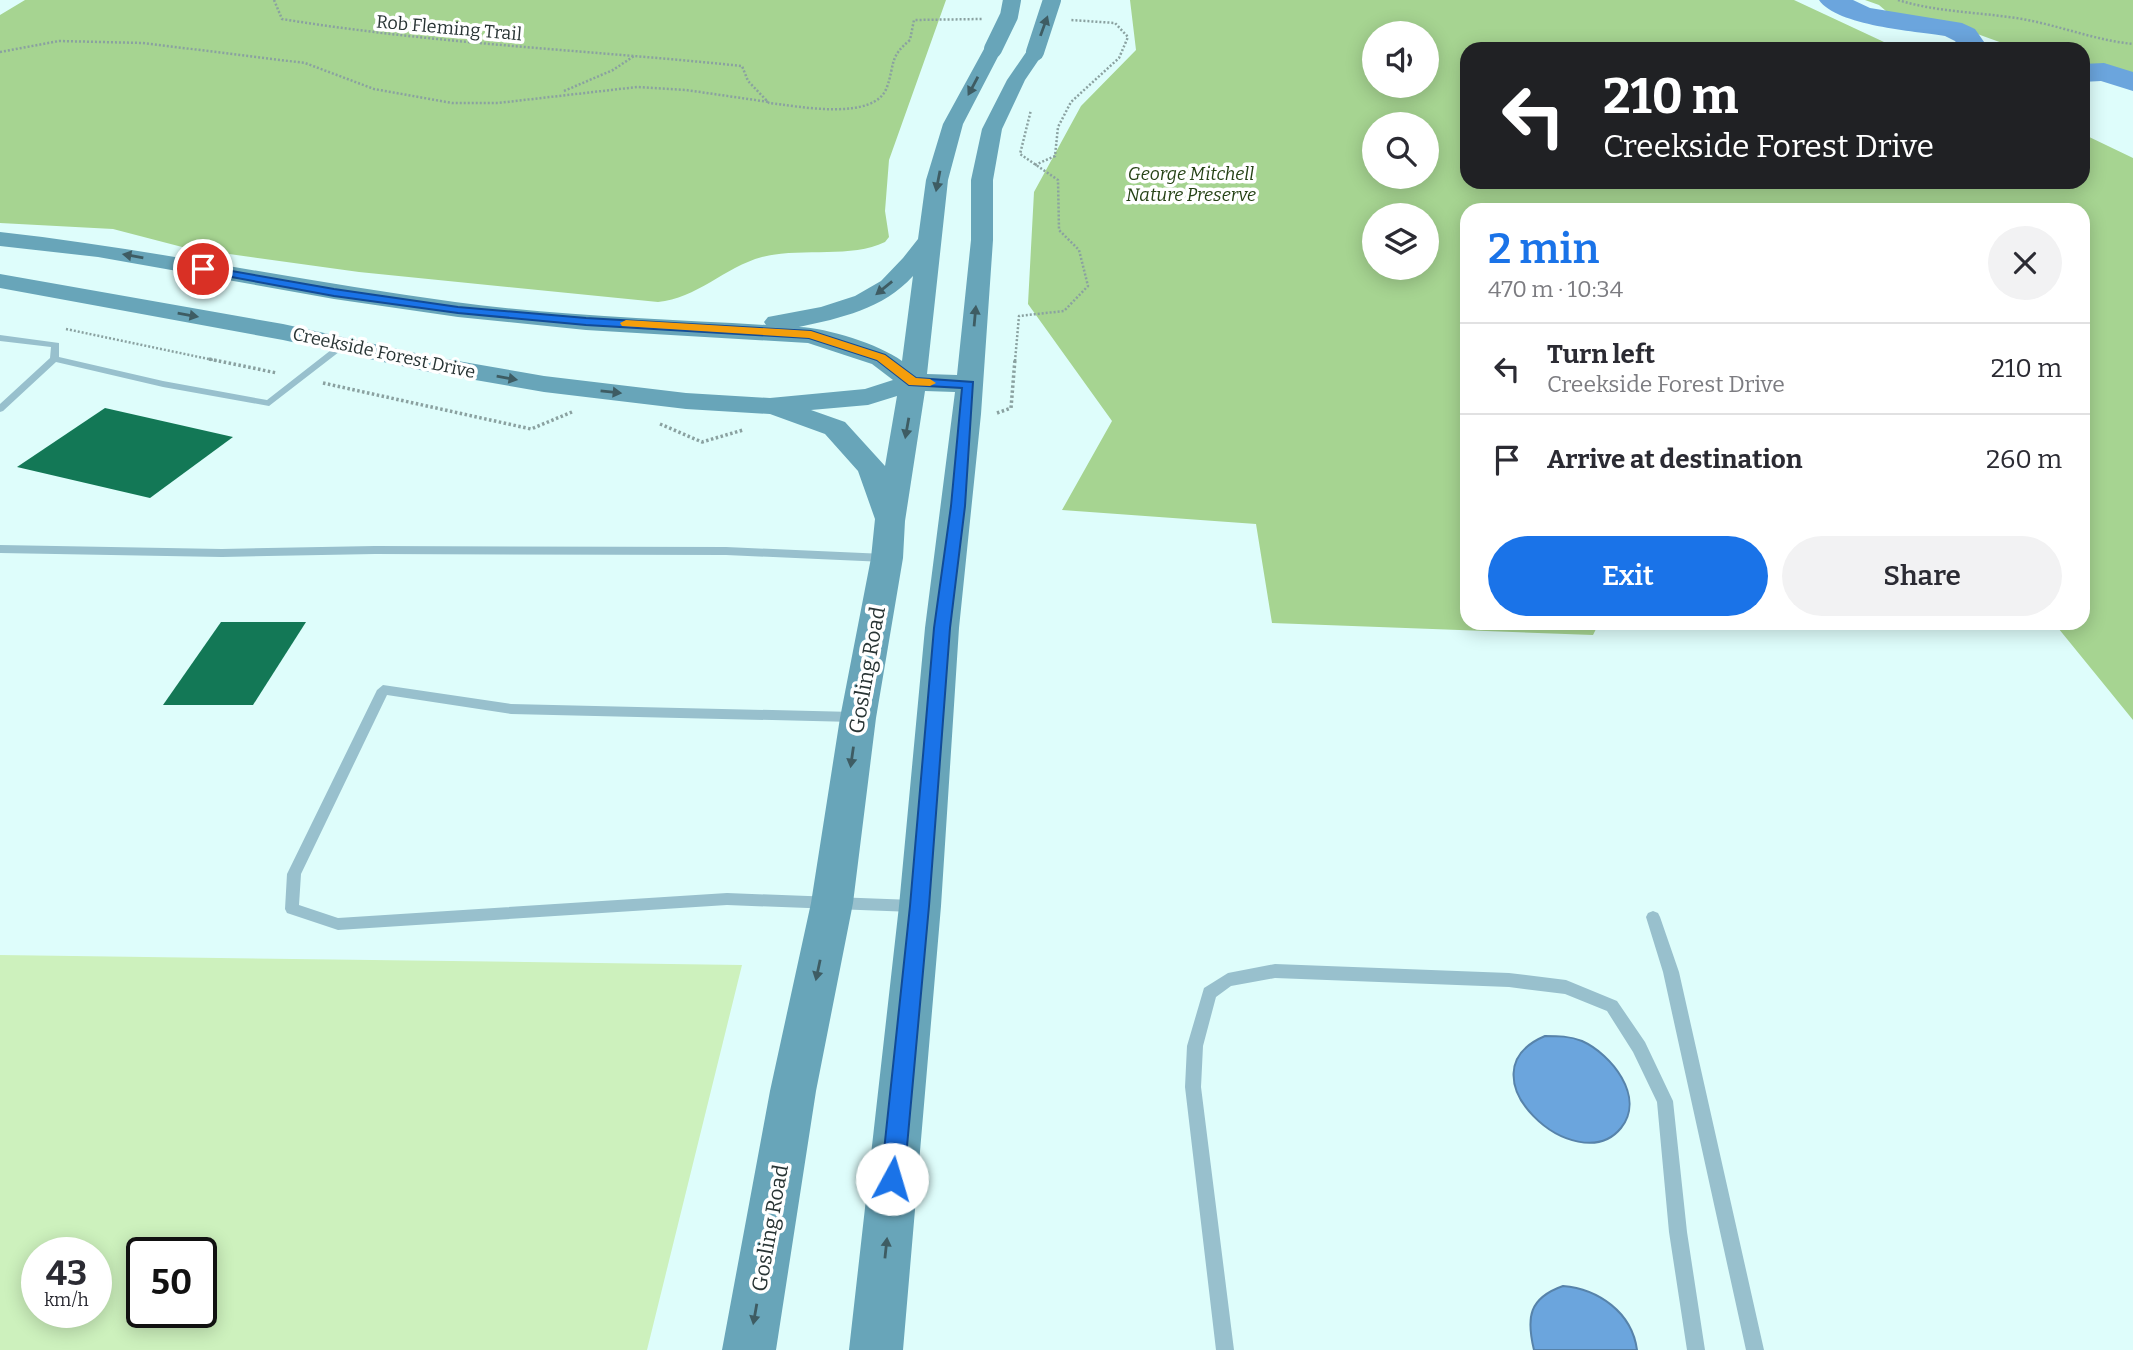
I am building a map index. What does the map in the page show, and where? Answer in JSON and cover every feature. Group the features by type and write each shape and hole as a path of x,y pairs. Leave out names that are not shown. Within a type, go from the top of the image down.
{"main road":[{"name":"Gosling Road","path":"749,1350 793,1091 832,903 858,718 887,558 890,521 913,382 937,180 953,124 1009,16 1012,0"},
{"path":"876,1350 920,906 942,628 958,506 982,240 982,180 992,129 1016,80 1035,51 1052,0"},
{"path":"0,239 98,250 334,292 458,310 586,322 811,335 881,358 913,382"},
{"path":"710,328 797,320 873,297 909,268 930,239"},
{"name":"Creekside Forest Drive","path":"0,281 544,384 686,401 770,406 868,397 913,382 969,384"},
{"name":"Creekside Forest Drive","path":"770,406 835,428 873,468 890,521"}],"lane":[{"path":"0,338 56,345 54,359 0,409"},
{"path":"54,359 70,365 269,403 344,345"},
{"path":"0,549 222,553 375,550 712,551 887,558"},
{"path":"858,718 511,709 383,690 294,874 292,909 338,924 727,900 920,906"},
{"path":"1653,917 1675,985 1755,1350"},
{"path":"1225,1350 1193,1087 1195,1046 1209,993 1228,980 1275,971 1509,980 1566,987 1612,1006 1639,1047 1665,1101 1678,1232 1696,1350"}],"path":[{"name":"Rob Fleming Trail","path":"274,0 282,19 350,31 436,41 634,55 741,66 748,81 769,103"},
{"path":"1898,0 1934,10 2033,21 2133,44"},
{"path":"0,52 66,39 113,39 314,65 351,82 418,98 455,103 489,104 556,94 636,87 681,89 769,103 840,110 867,106 886,91 896,51 910,40 914,20"},
{"path":"556,94 613,69 634,55"}],"green space":[{"path":"25,0 946,0 889,160 885,211 889,237 885,242 841,252 762,257 685,295 658,302 359,272 186,248 113,229 0,223 0,15"},
{"name":"George Mitchell Nature Preserve","path":"1130,0 1794,0 1884,42 1460,42 1460,189 2090,189 2090,137 2133,158 2133,720 2060,630 2090,630 2090,203 1460,203 1460,630 1596,630 1593,635 1272,623 1256,524 1062,510 1112,421 1028,304 1034,192 1081,106 1136,50"},
{"path":"1865,0 2133,0 2133,75 2120,69 2090,67 2090,42 1999,42 1947,23 1893,17 1879,5"},
{"path":"0,955 742,965 647,1350 0,1350"}],"water":[{"path":"1545,1036 1582,1041 1614,1066 1622,1078 1630,1103 1628,1116 1621,1128 1601,1141 1578,1142 1554,1132 1534,1116 1519,1096 1514,1074 1521,1053"},
{"path":"1563,1286 1589,1292 1611,1305 1628,1324 1637,1350 1534,1350 1530,1328 1533,1310 1543,1296"}],"building":[{"path":"105,408 233,437 150,498 17,467"},
{"path":"221,622 306,622 253,705 163,705"}],"waterway":[{"path":"1832,0 1863,15 1952,29 1965,35 1970,42"},
{"path":"2090,73 2104,72 2133,82"}],"slow traffic":[{"path":"626,323 811,335 881,358 913,382 930,383"}],"route":[{"path":"203,269 458,310 586,322 811,335 881,358 913,382 969,384 958,506 942,628 920,906 892,1179"}]}
